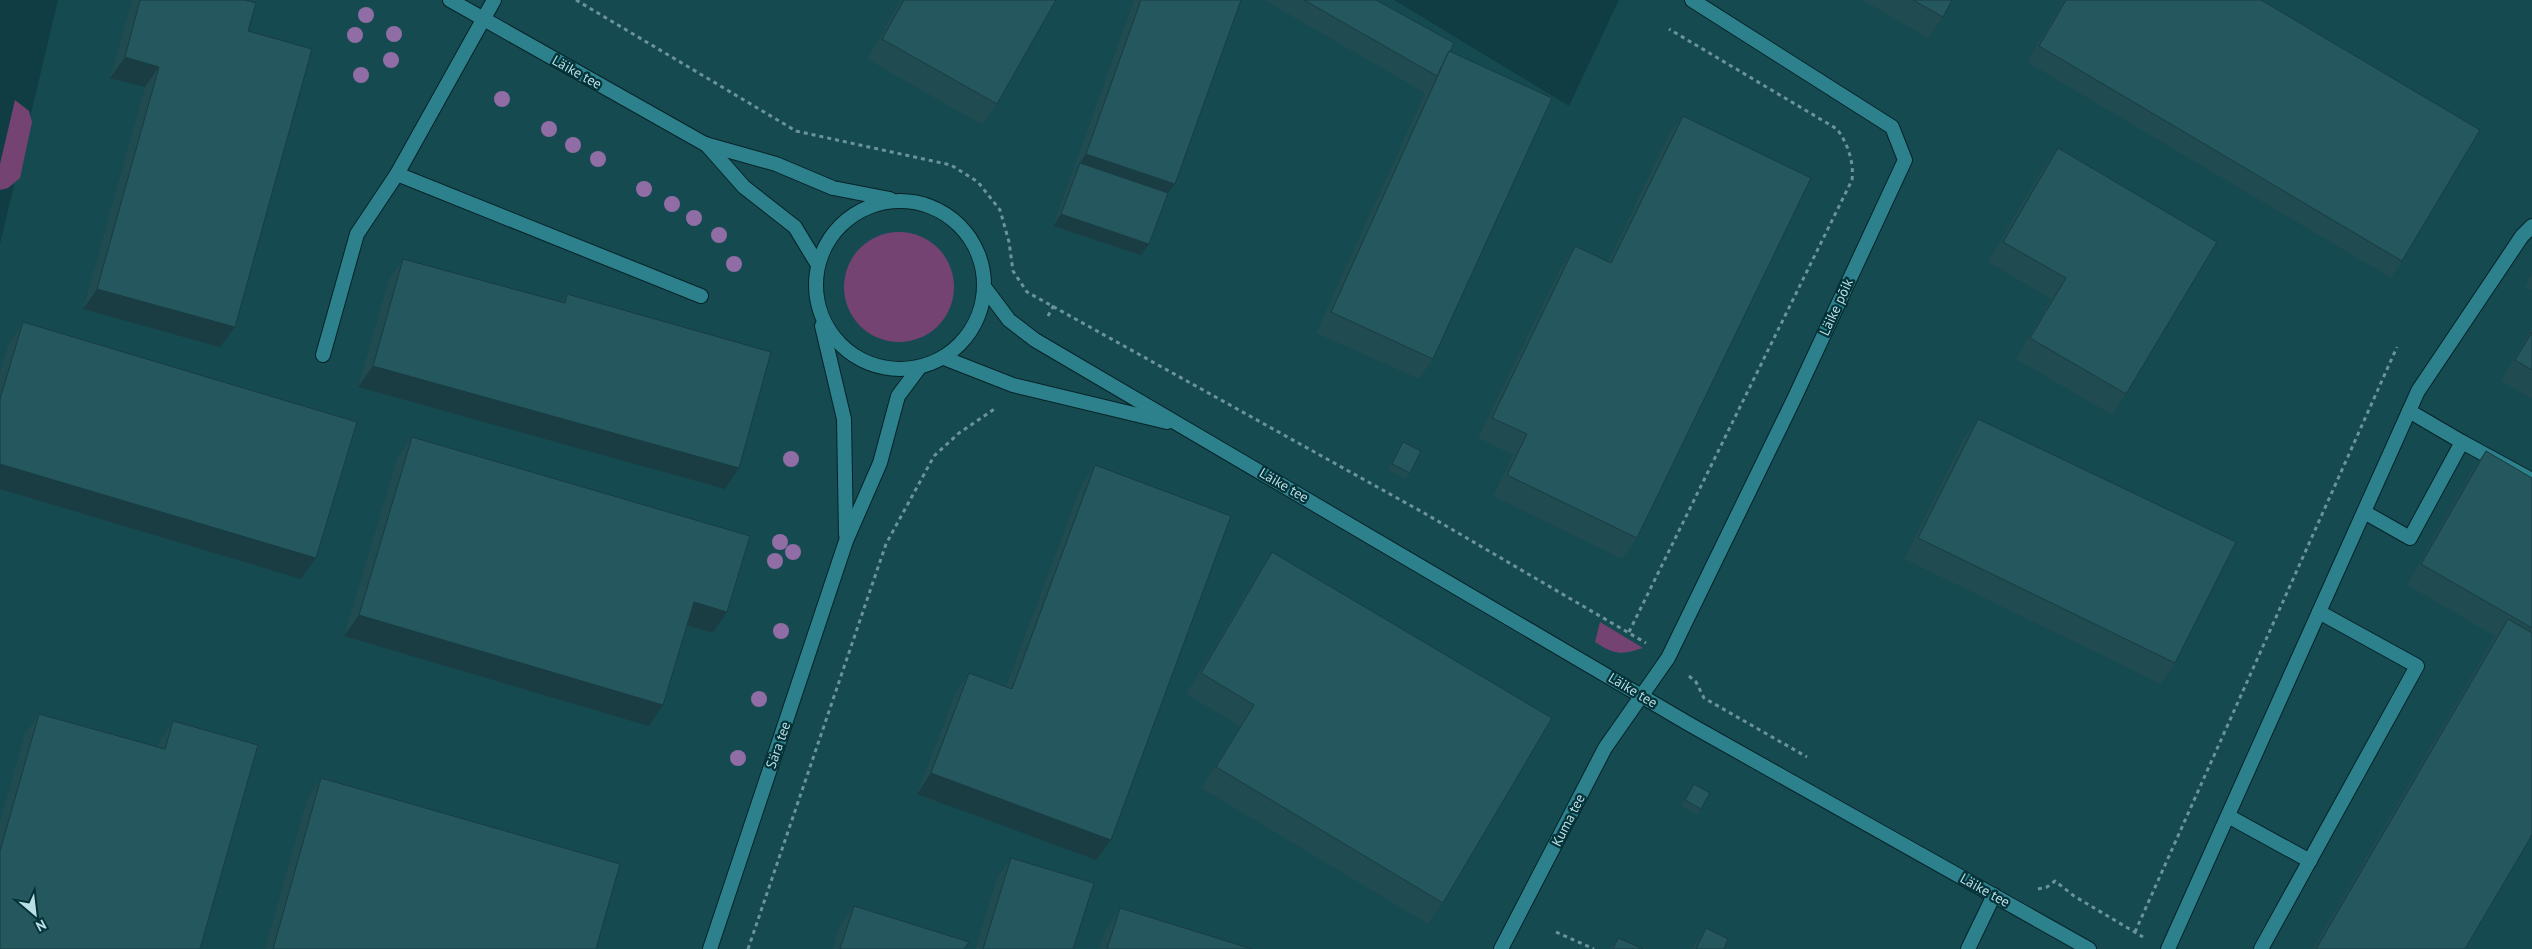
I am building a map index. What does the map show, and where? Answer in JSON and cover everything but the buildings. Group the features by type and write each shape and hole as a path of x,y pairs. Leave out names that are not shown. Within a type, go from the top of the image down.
{"street":[{"name":"Läike tee","path":"450,0 706,144 776,164 833,188 898,200"},
{"path":"323,355 357,234 398,174 494,0"},
{"name":"Läike põik","path":"1641,694 1668,658 1794,399 1905,160 1892,127 1692,0"},
{"name":"Läike tee","path":"706,144 744,187 795,227 818,266"},
{"path":"398,174 702,296"},
{"path":"898,200 926,204 950,217 969,236 981,261 985,288 979,315 966,340 944,358 919,368 893,370 867,364 845,350 828,331 818,306 815,286 818,266 828,240 847,219 871,206 898,200"},
{"path":"2168,949 2409,411 2428,375 2522,236 2532,226"},
{"name":"Läike tee","path":"985,288 1009,320 1035,340 1641,694 2089,949"},
{"name":"Sära tee","path":"818,306 844,419 846,540"},
{"name":"Läike tee","path":"944,358 1013,385 1181,426"},
{"name":"Sära tee","path":"710,949 846,540 880,463 898,396 919,368"},
{"path":"2409,411 2532,480"},
{"path":"2364,512 2410,538 2462,442"},
{"path":"2261,949 2417,666 2319,612"},
{"name":"Kuma tee","path":"1501,949 1605,748 1641,694"},
{"path":"2228,816 2310,861"},
{"path":"1968,949 1994,895"}],"path":[{"path":"576,0 796,131 951,165 978,182 1000,210 1009,242 1013,271 1026,292 1424,513 1629,632 1668,658 1696,682 1704,698 1815,761"},
{"path":"1629,632 1852,180 1853,171 1844,138 1837,129 1669,29"},
{"path":"1035,340 1054,306"},
{"path":"2136,932 2397,346"},
{"path":"748,949 886,544 934,456 958,433 997,407 1013,385"},
{"path":"2030,885 2037,889 2047,887 2055,881 2074,896 2150,941"},
{"path":"1556,932 1594,949"}],"shaded area":[{"path":"58,0 1394,0 1569,106 1619,0 2532,0 2532,949 0,949 0,244"},
{"path":"15,100 29,111 32,122 20,178 8,188 0,190 0,164"},
{"path":"899,232 920,236 938,248 950,266 954,287 950,308 938,326 920,338 899,342 878,338 860,326 848,308 844,287 848,266 860,248 878,236"},
{"path":"1600,622 1643,648 1623,653 1613,651 1595,642"}]}
